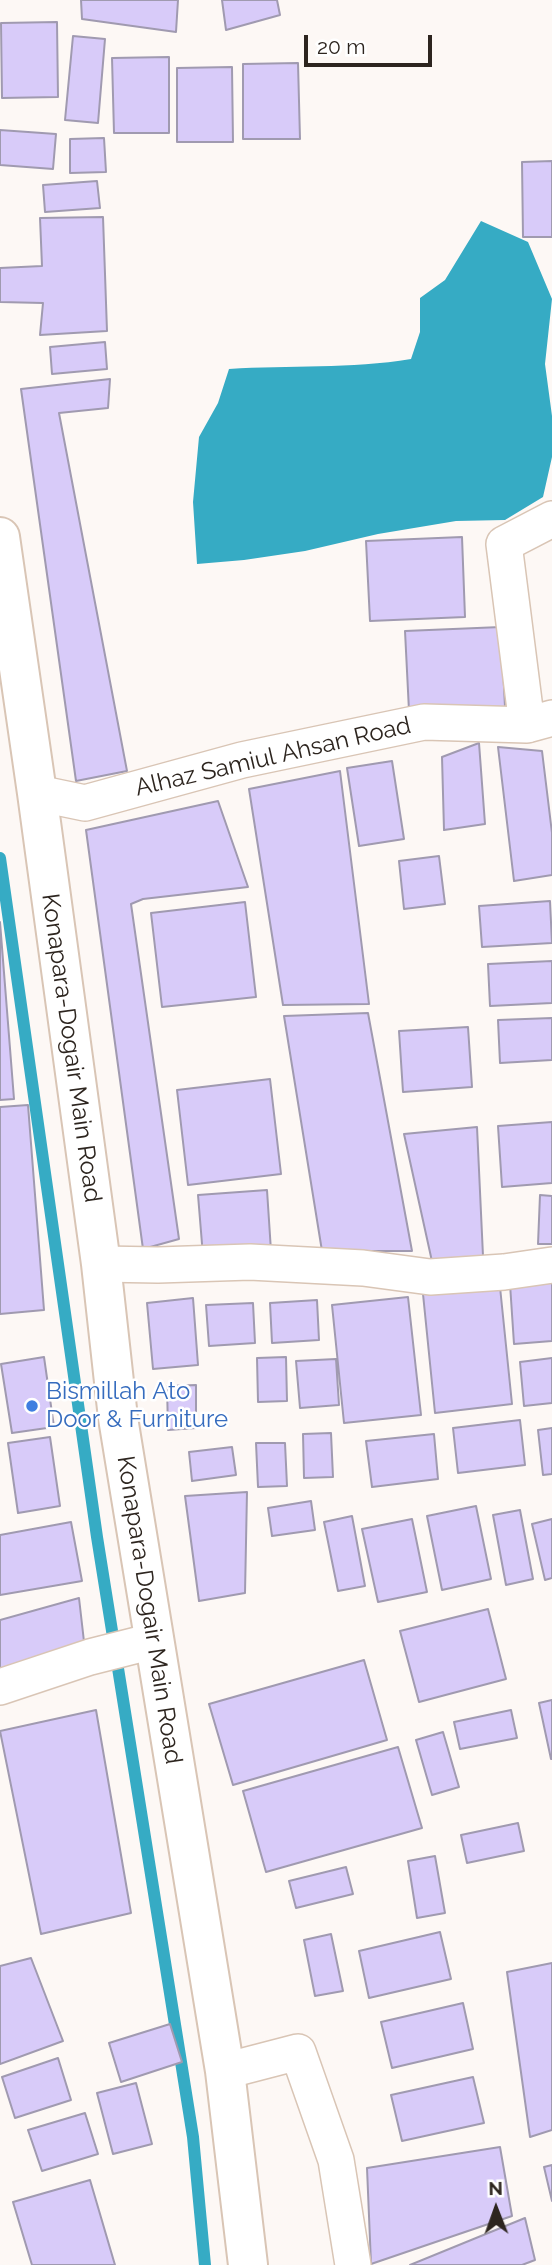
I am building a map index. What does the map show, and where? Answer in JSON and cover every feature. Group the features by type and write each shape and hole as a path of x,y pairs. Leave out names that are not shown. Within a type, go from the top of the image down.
{"main road":[{"name":"Konapara-Dogair Main Road","path":"0,537 100,1264 143,1643 225,2071 248,2265"}],"street":[{"path":"540,721 504,544 552,519"},
{"name":"Alhaz Samiul Ahsan Road","path":"37,793 85,803 242,760 424,722 540,721"},
{"path":"100,1264 250,1262 363,1268 430,1277 504,1272 552,1265"},
{"path":"0,1687 90,1657 143,1643"},
{"path":"225,2071 298,2052 336,2160 353,2265"}],"water":[{"path":"481,221 528,242 552,299 545,364 552,416 552,457 543,497 505,520 456,521 378,534 305,551 197,564 193,502 199,437 218,403 229,369 343,366 411,359 420,332 420,298 445,280"}],"building":[{"path":"81,0 178,0 176,32 82,19"},
{"path":"222,0 277,0 280,15 226,30"},
{"path":"57,22 58,97 2,98 1,23"},
{"path":"73,36 105,39 98,123 65,120"},
{"path":"169,57 169,133 114,133 112,58"},
{"path":"298,63 300,139 243,139 243,64"},
{"path":"232,67 233,142 177,142 177,68"},
{"path":"0,130 56,134 53,169 0,165"},
{"path":"104,138 106,172 70,173 70,139"},
{"path":"552,161 552,237 523,237 522,162"},
{"path":"97,181 100,208 45,212 43,185"},
{"path":"103,217 107,331 40,335 43,303 0,302 0,268 42,266 40,218"},
{"path":"105,342 107,369 52,374 50,347"},
{"path":"110,379 108,408 59,413 127,771 76,781 21,389"},
{"path":"462,537 465,617 370,621 366,541"},
{"path":"501,627 505,707 409,711 405,631"},
{"path":"479,743 485,824 444,830 442,757"},
{"path":"498,747 542,751 552,833 552,875 514,881"},
{"path":"392,761 404,839 359,846 347,768"},
{"path":"340,771 369,1004 283,1005 249,789"},
{"path":"218,801 248,887 143,899 131,904 179,1239 143,1249 86,830"},
{"path":"439,856 445,904 404,909 399,861"},
{"path":"550,901 552,943 482,947 479,906"},
{"path":"245,902 256,997 162,1007 151,913"},
{"path":"0,922 14,1099 0,1100"},
{"path":"552,961 552,1003 490,1006 488,964"},
{"path":"368,1013 412,1251 322,1251 284,1016"},
{"path":"552,1018 552,1060 500,1063 498,1020"},
{"path":"468,1027 472,1087 403,1092 399,1031"},
{"path":"270,1079 281,1174 188,1185 177,1090"},
{"path":"28,1105 44,1310 0,1314 0,1107"},
{"path":"552,1122 552,1183 502,1187 498,1126"},
{"path":"477,1127 483,1256 433,1266 404,1134"},
{"path":"267,1190 271,1251 203,1256 198,1195"},
{"path":"540,1195 552,1196 552,1244 538,1244"},
{"path":"552,1281 552,1341 514,1344 510,1284"},
{"path":"500,1287 512,1404 435,1413 423,1294"},
{"path":"408,1297 421,1415 344,1423 332,1305"},
{"path":"193,1298 198,1365 153,1369 147,1303"},
{"path":"317,1300 319,1340 272,1343 270,1303"},
{"path":"253,1303 255,1343 209,1346 206,1305"},
{"path":"44,1357 54,1427 12,1433 1,1364"},
{"path":"286,1357 287,1401 258,1402 257,1358"},
{"path":"552,1358 552,1403 524,1406 520,1362"},
{"path":"336,1359 339,1405 300,1408 296,1361"},
{"path":"196,1385 196,1428 168,1430 167,1386"},
{"path":"520,1420 525,1465 458,1473 453,1428"},
{"path":"552,1428 552,1474 543,1475 538,1430"},
{"path":"331,1433 333,1477 304,1478 303,1434"},
{"path":"434,1434 438,1479 372,1487 366,1441"},
{"path":"50,1437 60,1506 18,1513 8,1443"},
{"path":"256,1443 285,1443 287,1486 258,1487"},
{"path":"232,1447 236,1475 192,1481 189,1452"},
{"path":"247,1492 245,1593 199,1601 185,1496"},
{"path":"311,1501 315,1530 272,1536 268,1508"},
{"path":"476,1506 491,1579 442,1590 427,1516"},
{"path":"520,1510 533,1579 506,1585 493,1515"},
{"path":"352,1516 365,1586 338,1591 324,1522"},
{"path":"412,1519 427,1592 378,1602 362,1529"},
{"path":"552,1519 552,1578 545,1580 532,1524"},
{"path":"71,1522 82,1581 0,1595 0,1535"},
{"path":"79,1598 86,1659 0,1683 0,1620"},
{"path":"488,1609 506,1679 419,1702 400,1631"},
{"path":"364,1660 387,1740 233,1785 209,1704"},
{"path":"552,1700 552,1759 551,1759 539,1703"},
{"path":"96,1710 131,1913 41,1934 0,1731"},
{"path":"511,1710 517,1738 460,1749 454,1722"},
{"path":"443,1732 459,1787 432,1795 416,1740"},
{"path":"398,1747 422,1828 266,1872 243,1791"},
{"path":"518,1823 524,1851 467,1863 461,1835"},
{"path":"435,1856 445,1913 417,1918 408,1861"},
{"path":"346,1867 353,1894 296,1908 289,1881"},
{"path":"440,1932 451,1979 369,1998 359,1951"},
{"path":"331,1934 343,1991 315,1996 304,1940"},
{"path":"31,1958 63,2041 0,2064 0,1966"},
{"path":"552,1963 552,2130 530,2137 507,1972"},
{"path":"463,2003 473,2049 392,2068 381,2022"},
{"path":"170,2024 182,2062 121,2082 109,2043"},
{"path":"58,2058 71,2100 15,2118 2,2077"},
{"path":"473,2077 484,2123 402,2141 391,2095"},
{"path":"136,2083 152,2144 113,2154 97,2093"},
{"path":"85,2113 98,2154 42,2171 28,2130"},
{"path":"500,2147 512,2216 371,2264 367,2168"},
{"path":"552,2165 552,2201 544,2167"},
{"path":"90,2180 115,2265 32,2265 13,2202"},
{"path":"525,2218 535,2260 522,2265 410,2265"}],"waterway":[{"path":"0,858 97,1537 193,2137 205,2265"}],"place":[{"name":"Bismillah Ato Door & Furniture","path":"32,1406"}]}
